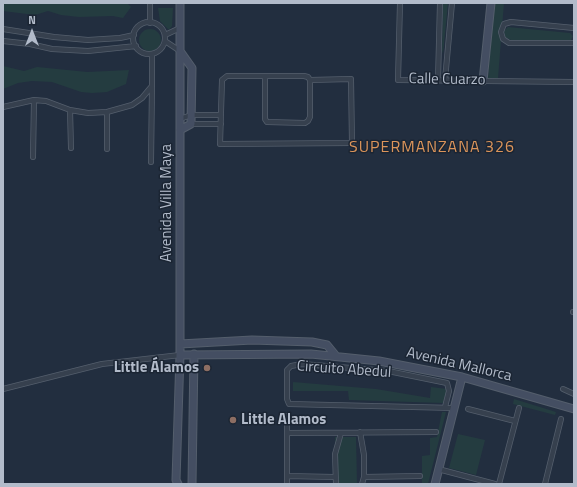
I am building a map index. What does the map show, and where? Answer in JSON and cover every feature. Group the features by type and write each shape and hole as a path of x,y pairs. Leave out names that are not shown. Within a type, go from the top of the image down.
{"main road":[{"name":"Avenida Villa Maya","path":"178,484 176,480 180,355 180,3"},
{"path":"483,81 491,3"},
{"path":"180,51 192,68 192,124 180,130"},
{"path":"180,344 252,340 312,342 327,345 336,356"},
{"name":"Avenida Mallorca","path":"180,355 250,353 336,356 379,361 462,376 574,409"},
{"path":"192,484 194,354"},
{"path":"435,484 462,376"}],"street":[{"path":"150,3 150,23"},
{"name":"Calle Cuarzo","path":"400,3 398,80 574,82"},
{"path":"438,80 440,3"},
{"path":"446,80 452,3"},
{"path":"574,28 511,22 504,24 501,32 503,39 509,43 574,43"},
{"path":"150,23 159,26 165,35 165,41 160,50 152,54 143,53 136,46 134,35 138,27 150,23"},
{"path":"165,35 180,28"},
{"path":"3,29 54,37 88,40 120,38 134,35"},
{"path":"30,44 32,33"},
{"path":"3,41 30,44 52,49 88,51 121,49 136,46"},
{"path":"165,41 180,51"},
{"path":"151,162 152,54"},
{"path":"265,76 265,119 271,123 304,123 308,121 310,118 310,80"},
{"path":"265,76 304,76 310,80 351,79 352,143 220,144 222,80 224,77 265,76"},
{"path":"3,107 34,100 46,101 70,110 88,113 107,112 132,105 142,98 152,86"},
{"path":"33,157 34,100"},
{"path":"70,110 71,148"},
{"path":"107,112 107,149"},
{"path":"180,119 191,115 221,115"},
{"path":"192,124 221,124"},
{"path":"3,389 102,364 180,355"},
{"name":"Circuito Abedul","path":"445,407 449,390 447,383 372,370 302,364 291,366 287,370 287,398 289,404 454,408"},
{"path":"564,389 574,394"},
{"path":"499,484 518,408"},
{"path":"468,409 515,421"},
{"path":"287,416 287,484"},
{"path":"545,484 561,419"},
{"path":"360,432 364,455 364,477 362,484"},
{"path":"287,433 436,432"},
{"path":"336,484 334,477 335,454 341,433"},
{"path":"438,469 494,484"},
{"path":"287,476 334,477"},
{"path":"364,477 420,476"}],"green space":[{"path":"3,3 127,3 131,7 123,18 113,16 79,17 61,15 48,11 35,15 3,11"},
{"path":"443,3 448,3 443,54 442,50"},
{"path":"494,3 504,3 498,78 488,78"},
{"path":"158,8 173,8 172,26 169,30 160,21"},
{"path":"508,27 570,33 573,36 571,40 513,41 505,37 504,31"},
{"path":"150,29 158,32 161,40 158,48 150,51 142,48 139,40 142,32"},
{"path":"3,66 24,71 37,67 87,72 129,70 126,84 107,92 92,93 81,92 52,82 32,81 18,83 3,89"},
{"path":"293,382 376,389 430,398 431,387 447,389 443,403 349,400 348,391 293,391"},
{"path":"514,399 556,412 555,415 513,404"},
{"path":"442,412 446,412 428,484 422,484 422,456 430,455 430,438 437,437"},
{"path":"458,434 485,440 476,475 449,468"},
{"path":"335,437 356,437 357,484 337,484"}],"place":[{"name":"Little Álamos","path":"207,368"},
{"name":"Little Alamos","path":"233,420"}],"district":[{"name":"SUPERMANZANA 326","path":"432,148"}]}
